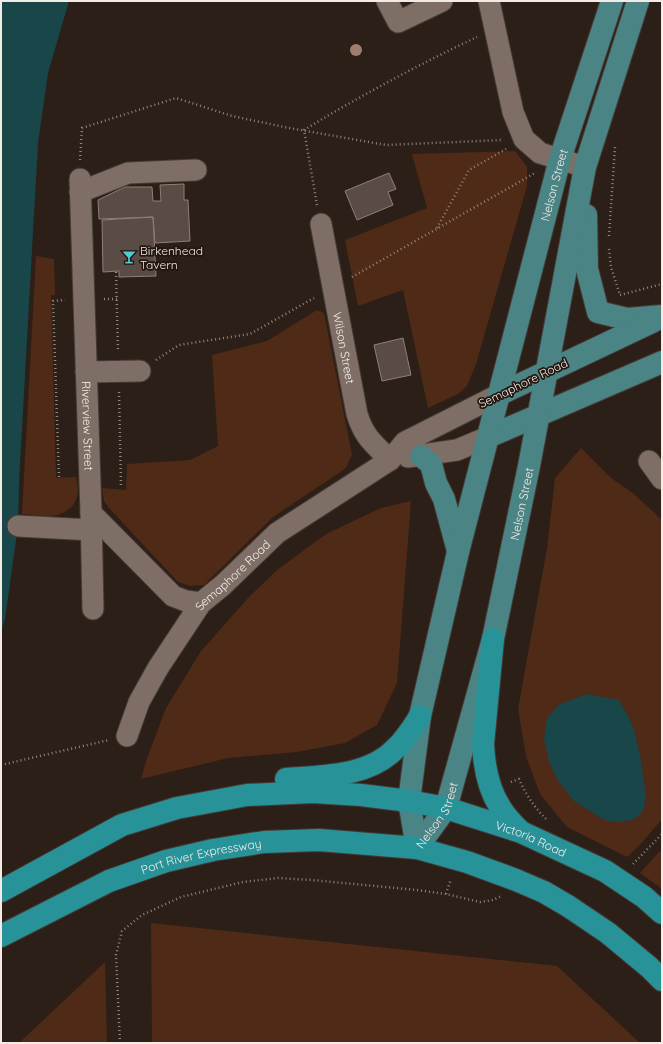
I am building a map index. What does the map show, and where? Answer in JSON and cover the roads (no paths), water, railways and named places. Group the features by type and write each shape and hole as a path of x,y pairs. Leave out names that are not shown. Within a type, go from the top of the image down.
{"highway":[{"path":"493,639 483,744 484,755 486,768 496,801 500,809 521,832"},
{"path":"1,891 122,825 149,807 174,796 250,783 322,776 354,771 376,763 388,755 406,737 420,716"},
{"name":"Victoria Road","path":"122,825 176,808 247,796 313,792 409,801 446,808 521,832 605,871 644,897 662,913"},
{"name":"Port River Expressway","path":"1,936 109,881 166,861 212,850 264,842 319,840 417,848"},
{"path":"417,848 467,862 544,892 568,906 596,926 649,967 662,980"}],"main road":[{"name":"Nelson Street","path":"417,848 409,801 420,716 458,552 560,158 612,1"},
{"name":"Nelson Street","path":"417,848 446,808 493,639 539,415 586,167 638,1"},
{"path":"586,167 587,268 598,312 627,318 662,317"},
{"name":"Semaphore Road","path":"500,394 662,317"},
{"name":"Semaphore Road","path":"488,437 662,362"},
{"path":"421,456 431,464 436,483 444,499 458,552"}],"street":[{"path":"387,1 398,22 442,1"},
{"path":"489,1 513,112 524,138 540,152 586,167"},
{"name":"Riverview Street","path":"93,609 80,185 128,173 196,170"},
{"name":"Wilson Street","path":"321,224 360,424 367,437 390,460"},
{"path":"86,372 140,371"},
{"name":"Semaphore Road","path":"127,736 139,702 158,668 201,603 223,585 277,533 390,460 405,442 500,394"},
{"name":"Semaphore Road","path":"390,460 456,450 488,437"},
{"path":"649,461 662,479"},
{"path":"18,526 91,522 173,596 186,601 201,603"}],"water":[{"path":"1,1 69,1 48,73 38,143 19,482 18,526 5,619 1,631"},
{"path":"587,694 619,700 633,726 640,755 646,797 643,811 635,819 619,822 604,820 574,801 558,781 549,762 544,738 547,718 560,704"}],"place":[{"name":"Birkenhead Tavern","path":"129,257"}]}
